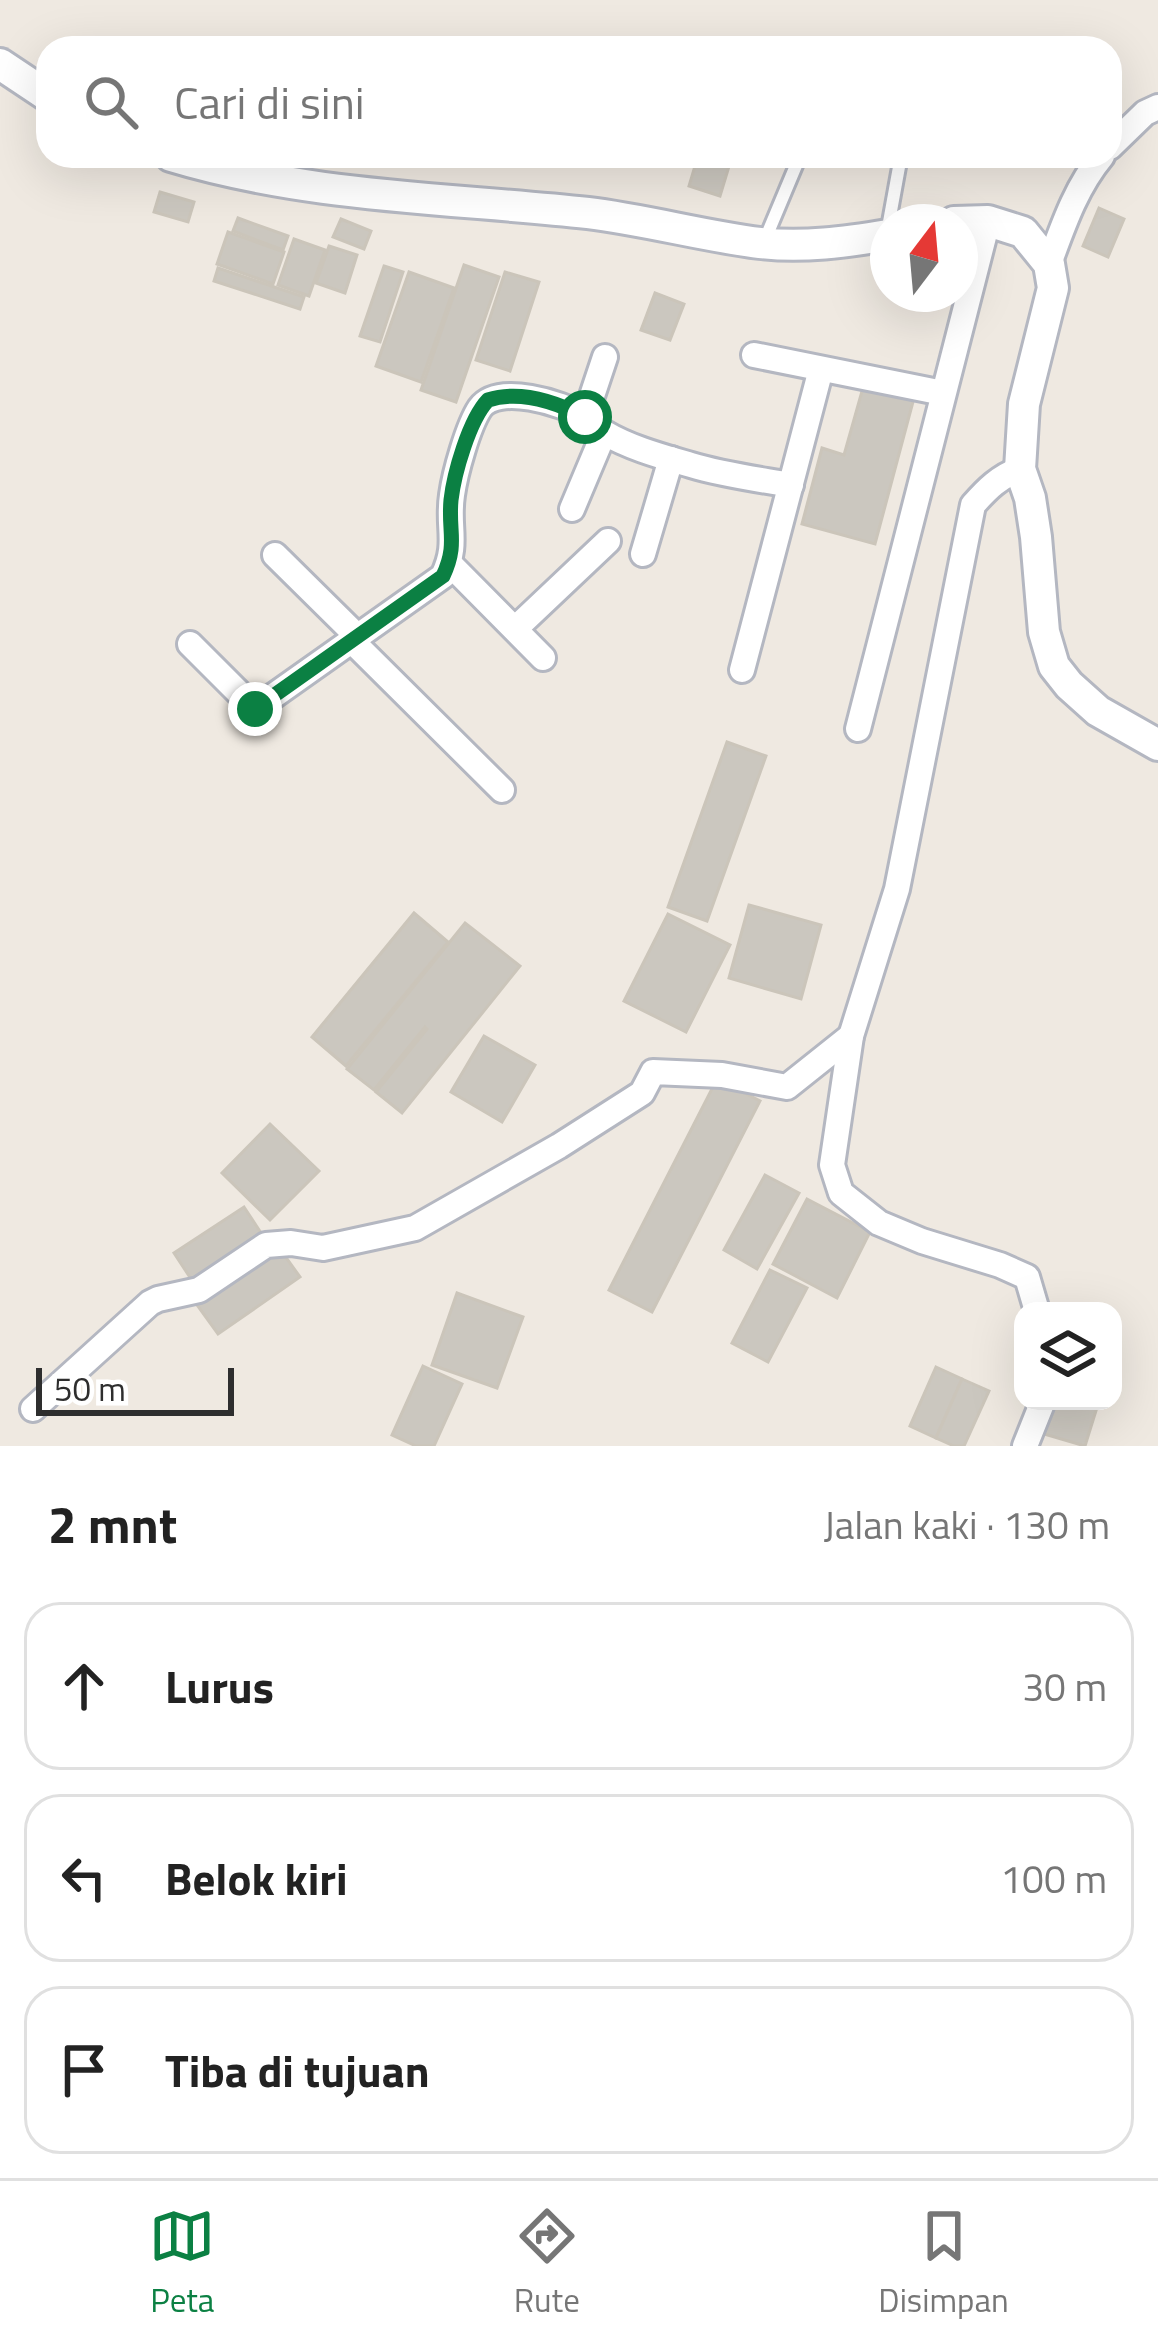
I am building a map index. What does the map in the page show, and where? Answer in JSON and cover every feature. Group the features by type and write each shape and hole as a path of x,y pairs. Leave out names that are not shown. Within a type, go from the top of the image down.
{"street":[{"path":"0,64 36,88"},
{"path":"1122,135 1158,107"},
{"path":"210,168 348,193 598,214 763,243 823,245 870,234"},
{"path":"1092,168 1068,211 1049,264 1053,288 1024,404 1020,470 1030,498 1044,632 1054,666 1097,711 1158,745"},
{"path":"978,221 1023,232 1049,264"},
{"path":"858,729 988,221"},
{"path":"754,355 943,393"},
{"path":"572,509 594,425 605,357"},
{"path":"742,670 821,369"},
{"path":"190,644 255,709 443,576 453,547 452,496 475,420 488,400 515,395 571,410 671,459 790,485"},
{"path":"643,554 671,459"},
{"path":"1020,470 989,486 973,505 897,889 851,1036 832,1165 842,1193 879,1223 1027,1276 1034,1302"},
{"path":"515,629 608,542"},
{"path":"275,555 502,790"},
{"path":"449,563 543,658"},
{"path":"33,1409 150,1304 199,1290 266,1246 291,1243 322,1248 416,1228 642,1094 653,1072 722,1076 787,1087 851,1036"},
{"path":"1025,1446 1039,1410"}],"lane":[{"path":"763,243 795,168"},
{"path":"893,204 899,168"}],"building":[{"path":"694,168 728,168 720,196 689,186"},
{"path":"160,192 194,202 188,222 154,212"},
{"path":"1099,208 1124,219 1108,257 1083,246"},
{"path":"238,218 288,236 283,250 233,231"},
{"path":"341,219 371,231 364,249 333,237"},
{"path":"228,232 284,252 273,284 217,264"},
{"path":"294,239 325,250 309,296 278,285"},
{"path":"329,246 357,255 345,293 316,283"},
{"path":"464,265 499,277 456,402 421,390"},
{"path":"384,266 403,272 380,342 360,336"},
{"path":"218,268 304,297 300,309 214,281"},
{"path":"409,272 454,288 421,382 376,366"},
{"path":"505,272 539,282 510,371 476,360"},
{"path":"655,293 684,304 670,340 641,330"},
{"path":"864,384 914,398 875,544 802,524 822,448 844,455"},
{"path":"727,742 766,756 707,921 668,907"},
{"path":"749,905 821,925 801,999 729,978"},
{"path":"414,913 448,942 346,1066 312,1037"},
{"path":"668,914 730,945 686,1032 624,1001"},
{"path":"465,923 520,966 402,1113 376,1092 425,1027 374,1090 347,1069"},
{"path":"484,1036 535,1065 502,1122 451,1092"},
{"path":"717,1079 760,1101 652,1312 609,1290"},
{"path":"270,1124 319,1171 270,1220 222,1173"},
{"path":"765,1175 799,1193 757,1269 724,1250"},
{"path":"807,1199 870,1232 837,1298 773,1264"},
{"path":"244,1207 265,1239 195,1285 174,1253"},
{"path":"277,1245 300,1277 218,1334 195,1302"},
{"path":"770,1270 807,1288 768,1362 732,1343"},
{"path":"457,1293 523,1317 497,1388 432,1365"},
{"path":"423,1366 462,1384 434,1446 416,1446 392,1435"},
{"path":"936,1367 962,1379 936,1438 910,1426"},
{"path":"962,1379 989,1391 964,1446 954,1446 936,1438"},
{"path":"1051,1410 1096,1410 1085,1446 1044,1434"}],"route":[{"path":"255,709 443,576 452,558 454,485 475,420 488,400 515,395 585,417"}]}
